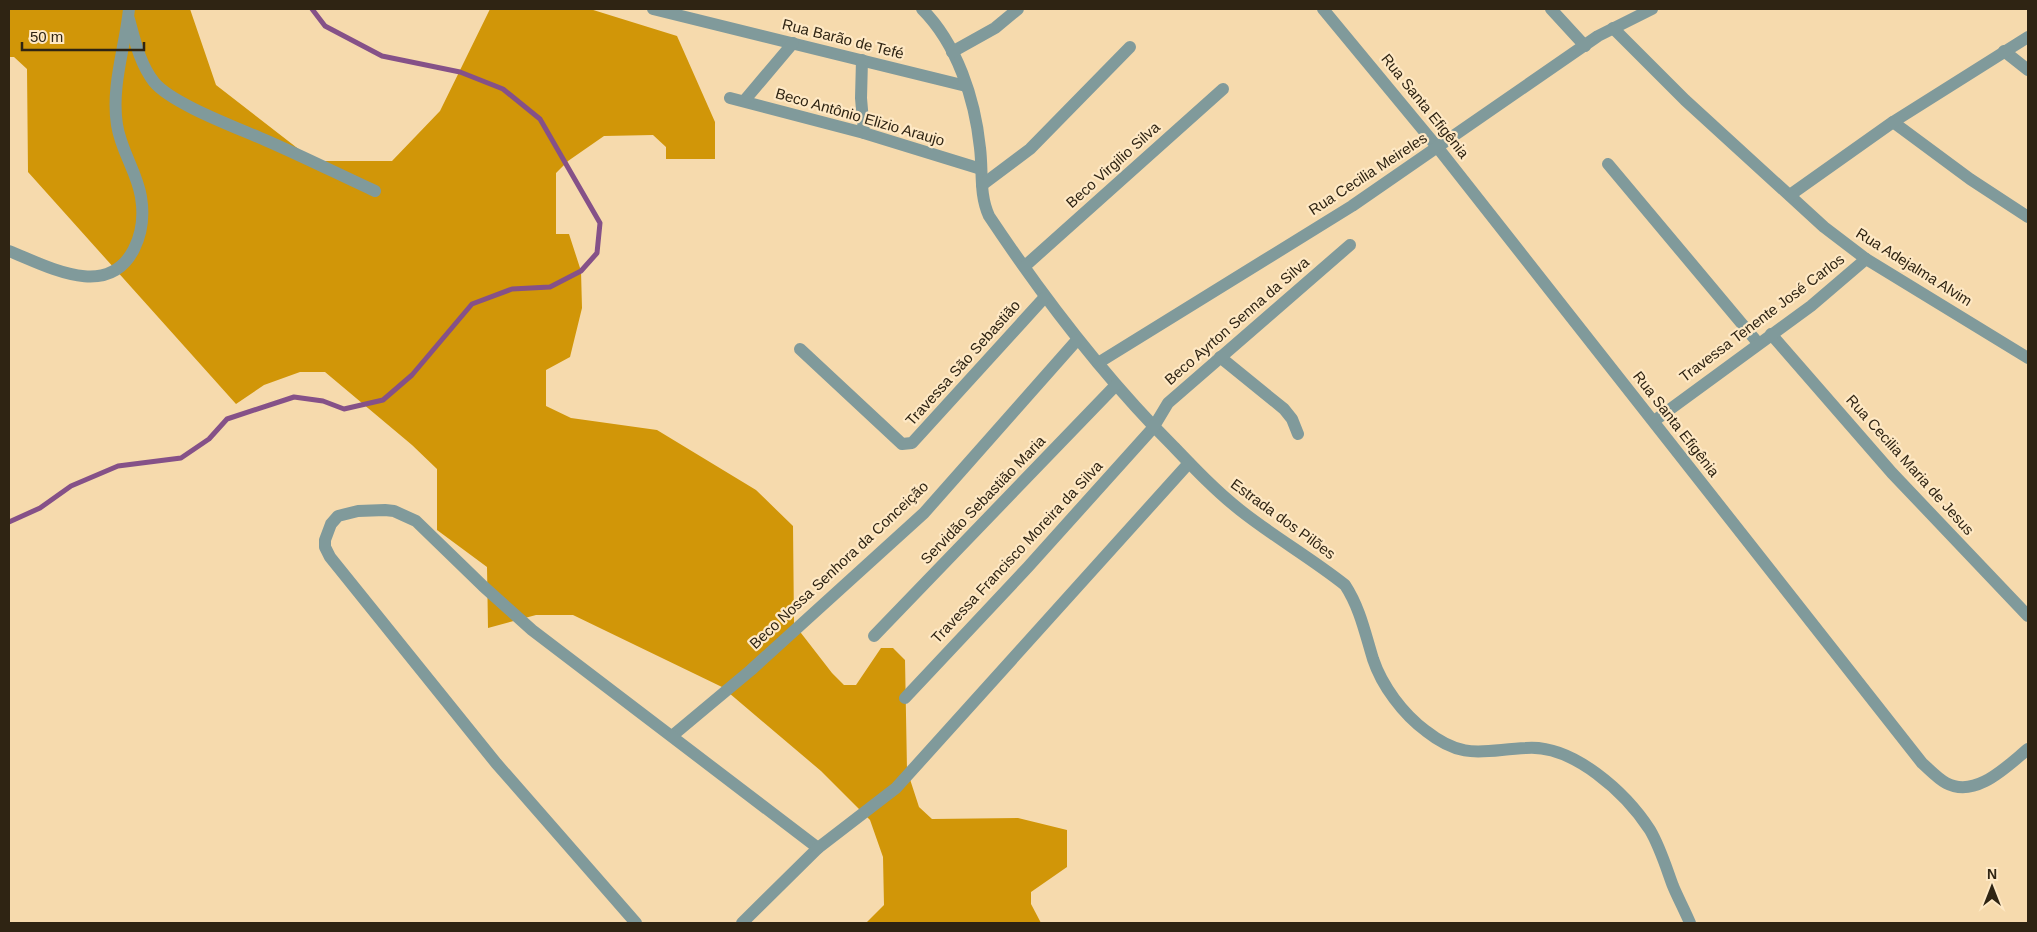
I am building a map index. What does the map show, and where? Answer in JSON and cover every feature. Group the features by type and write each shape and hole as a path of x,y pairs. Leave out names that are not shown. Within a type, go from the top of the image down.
{"street":[{"name":"Rua Barão de Tefé","path":"653,9 966,86"},
{"name":"Estrada dos Pilões","path":"922,9 936,24 952,52 966,86 977,127 982,185 985,207 989,216 1025,266 1044,298 1077,340 1153,428 1240,510 1345,585 1355,600 1374,661 1382,680 1395,700 1424,730 1450,746 1461,750 1487,753 1526,748 1551,750 1570,756 1612,787 1632,806 1650,830 1690,923"},
{"path":"952,52 995,28 1018,9"},
{"name":"Rua Santa Efigênia","path":"1323,9 1438,148 1922,763 1937,778 1948,784 1970,787 1984,783 2028,749"},
{"path":"1550,9 1585,46"},
{"name":"Rua Cecilia Meireles","path":"1098,363 1352,206 1386,180 1438,148 1613,28 1652,9"},
{"path":"128,13 140,57 156,84 169,94 199,111 375,191"},
{"path":"9,251 60,270 90,277 100,276 116,270 131,254 142,224 142,199 138,179 119,133 116,112 118,71 128,13"},
{"name":"Rua Adejalma Alvim","path":"1613,28 1685,100 1824,227 1866,259 2028,358"},
{"path":"1790,195 1893,122 2028,37"},
{"path":"744,101 793,43"},
{"path":"982,185 1030,149 1130,47"},
{"path":"2004,51 2028,70"},
{"path":"862,60 861,98 864,133"},
{"name":"Beco Virgilio Silva","path":"1025,266 1223,89"},
{"name":"Beco Antônio Elizio Araujo","path":"730,98 864,133 981,169"},
{"path":"1893,122 1970,179 2028,216"},
{"path":"1608,164 1758,343"},
{"name":"Beco Ayrton Senna da Silva","path":"1153,428 1168,403 1350,245"},
{"name":"Travessa Tenente José Carlos","path":"1654,421 1811,306 1866,259"},
{"name":"Travessa São Sebastião","path":"800,349 902,444 912,443 1044,298"},
{"name":"Rua Cecilia Maria de Jesus","path":"1771,334 1892,473 2028,616"},
{"name":"Beco Nossa Senhora da Conceição","path":"672,736 751,670 924,513 1077,340"},
{"path":"1220,358 1284,409 1292,419 1298,434"},
{"name":"Servidão Sebastião Maria","path":"874,636 1116,386"},
{"name":"Travessa Francisco Moreira da Silva","path":"905,698 1028,567 1153,428"},
{"path":"742,923 818,848 896,788 1189,463"},
{"path":"636,923 496,762 330,557 325,547 325,540 330,524 338,516 358,511 394,511 416,521 532,630 818,848"}],"shaded area":[{"path":"9,9 190,9 216,85 314,161 392,161 440,111 490,9 590,9 677,36 715,122 715,159 666,159 666,147 653,135 604,136 568,161 556,173 556,234 569,234 581,271 582,308 570,357 546,370 546,406 571,418 657,430 756,490 793,526 794,624 832,673 844,685 856,685 881,648 893,648 905,660 907,770 919,807 932,819 1018,818 1067,830 1067,867 1031,892 1031,904 1041,923 866,923 884,905 883,857 870,820 821,771 722,687 573,615 536,615 488,628 487,567 437,530 437,469 412,445 325,372 300,372 264,385 236,404 28,172 27,69 14,57 9,57"}],"waterway":[{"path":"9,522 40,508 71,486 118,466 181,458 209,439 227,419 294,397 323,401 344,409 383,400 412,375 472,304 512,289 550,287 581,271 597,253 600,223 540,119 503,89 460,72 382,56 325,26 312,9"}]}
